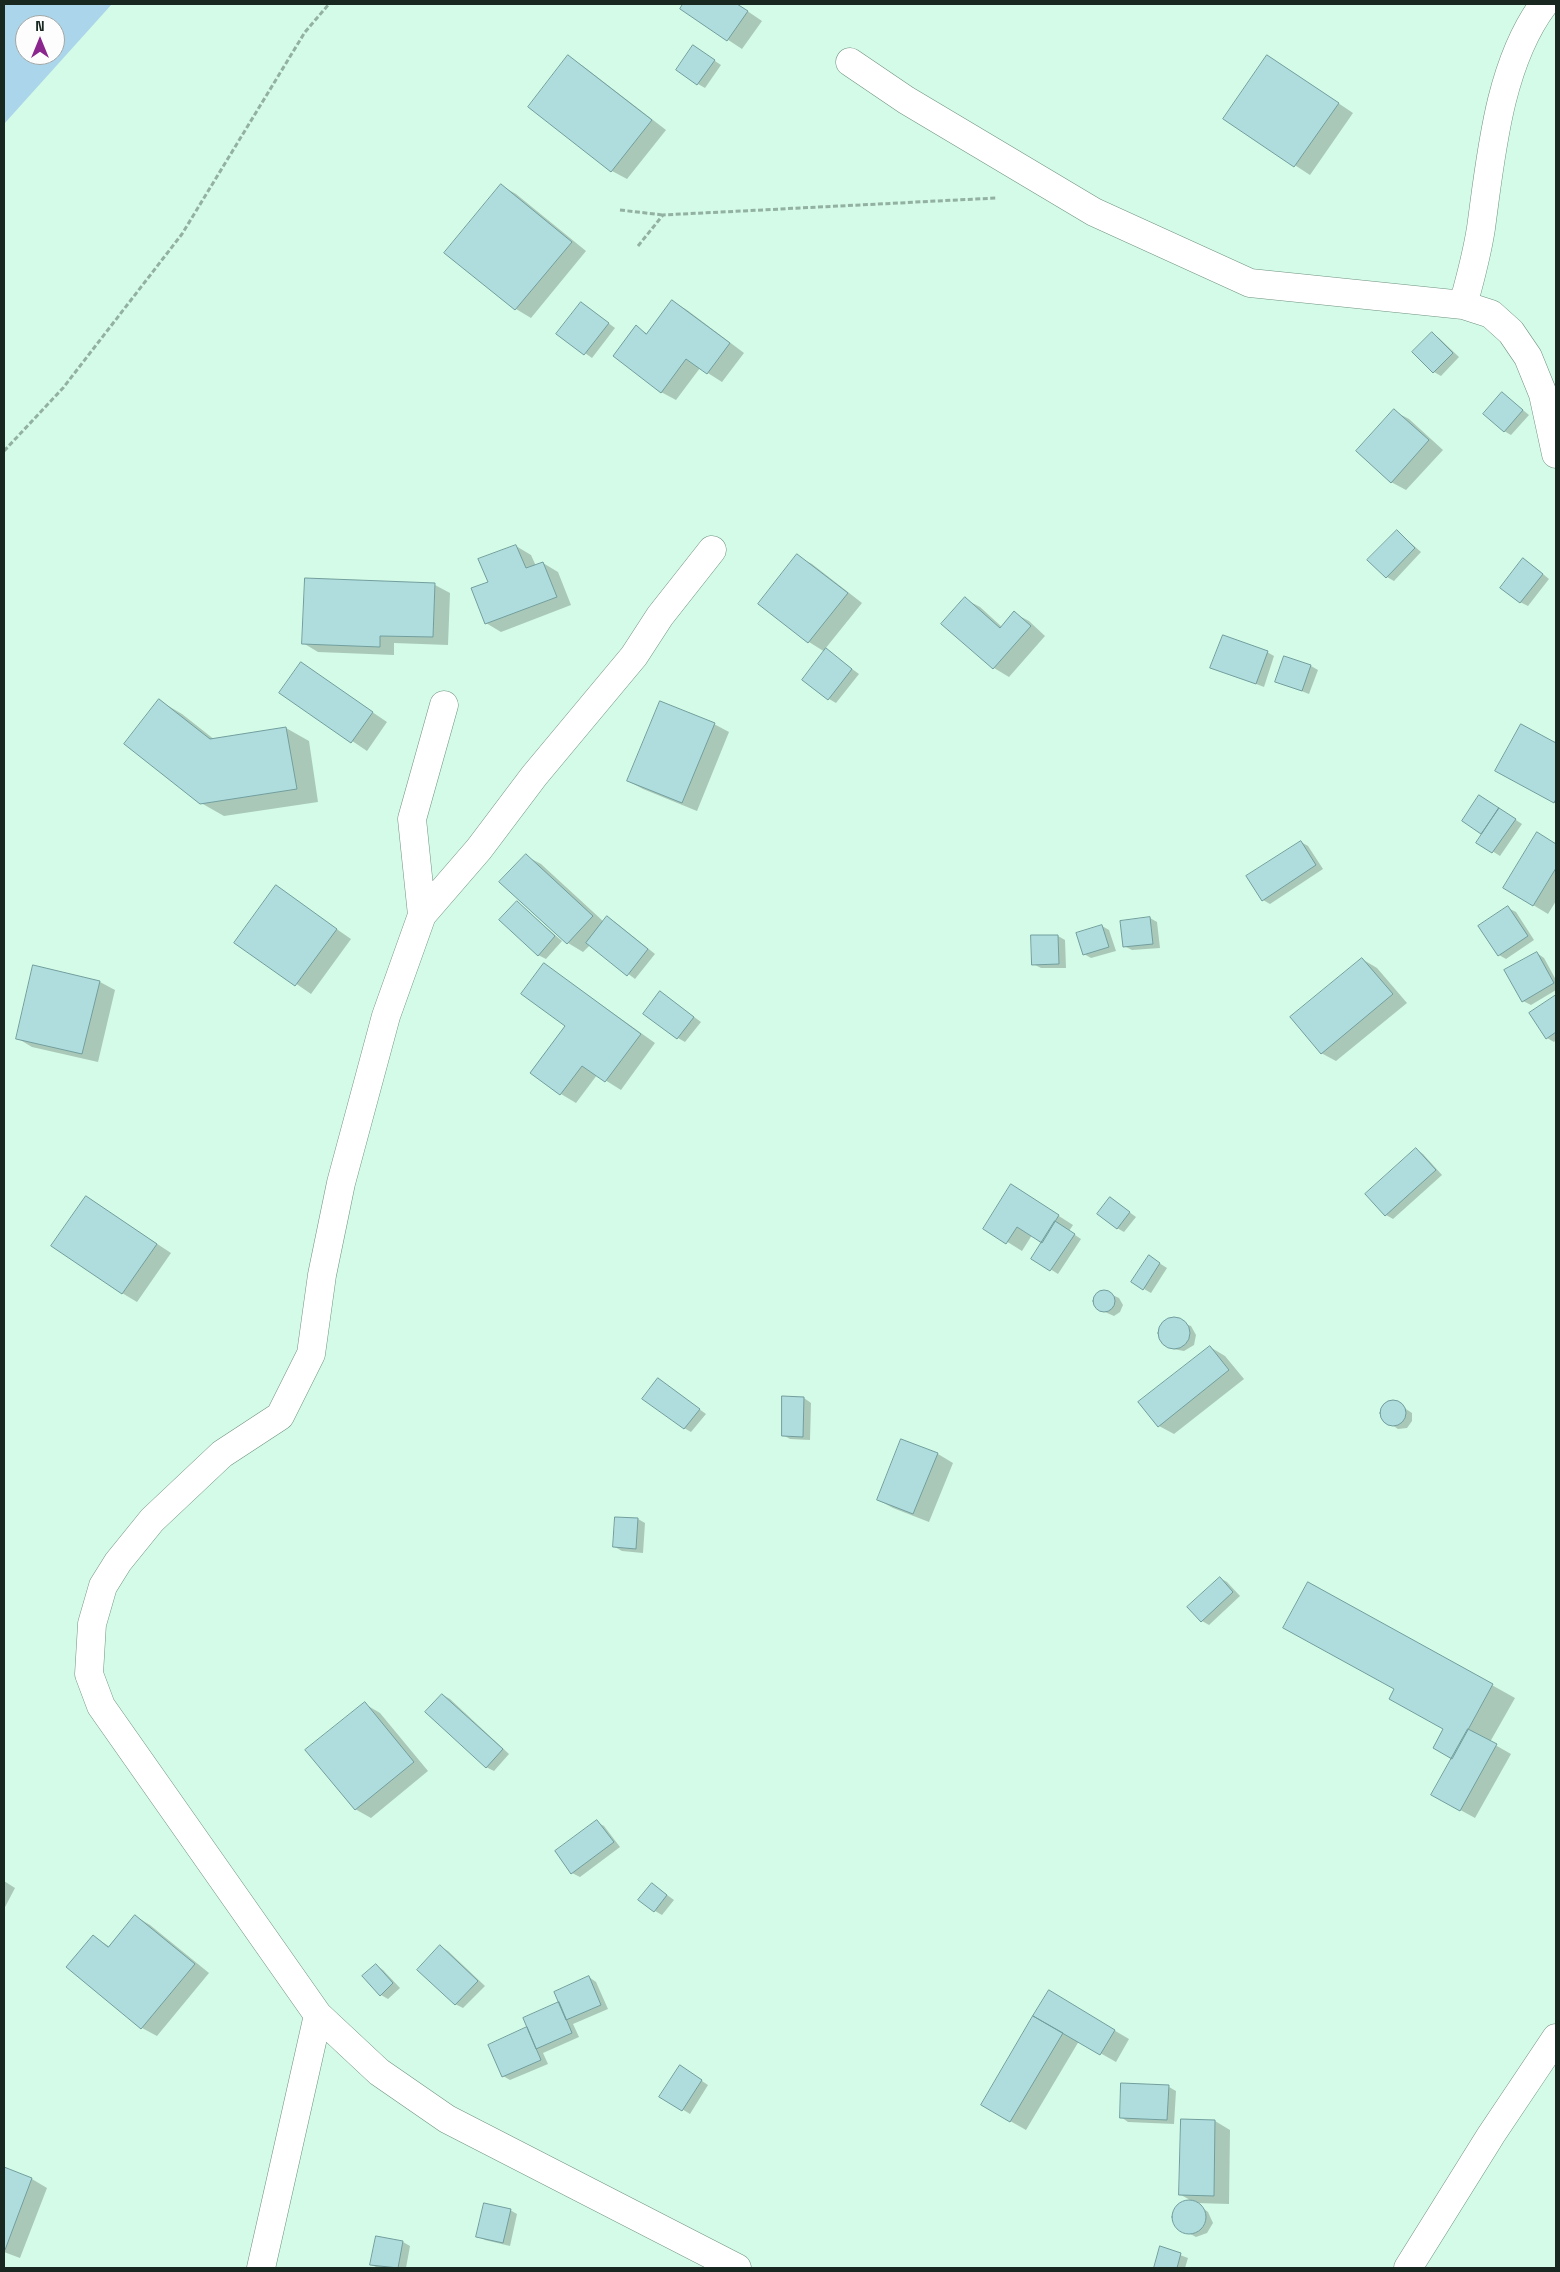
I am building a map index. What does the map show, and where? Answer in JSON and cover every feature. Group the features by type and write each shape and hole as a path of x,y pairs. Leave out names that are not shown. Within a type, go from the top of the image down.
{"street":[{"path":"1463,305 1481,228 1484,191 1502,96 1530,22 1544,4"},
{"path":"850,62 906,100 1094,212 1250,282 1463,305 1491,314 1511,332 1528,357 1543,394 1556,454"},
{"path":"712,550 660,616 634,656 534,776 479,849 422,915 386,1016 341,1183 322,1275 311,1354 280,1416 222,1454 152,1520 118,1562 103,1586 92,1624 88,1674 101,1706 318,2015 379,2072 447,2119 737,2268"},
{"path":"422,915 412,819 444,705"},
{"path":"261,2268 318,2015"},
{"path":"1408,2268 1491,2135 1556,2038"}],"path":[{"path":"4,450 63,388 182,234 305,32 329,4"},
{"path":"620,210 663,215 1005,197"},
{"path":"638,246 663,215"}],"water":[{"path":"4,4 112,4 65,56 65,15 15,15 15,65 57,65 4,124"}],"building":[{"path":"683,4 737,4 748,11 727,41 680,9"},
{"path":"693,45 715,60 697,85 676,70"},
{"path":"568,55 652,120 611,172 528,107"},
{"path":"1267,55 1339,103 1294,167 1223,119"},
{"path":"501,184 572,242 515,310 444,253"},
{"path":"672,300 730,343 707,374 686,359 661,393 613,356 636,325 646,334"},
{"path":"581,302 609,323 584,355 556,334"},
{"path":"1432,332 1453,353 1433,373 1412,352"},
{"path":"1502,392 1523,410 1504,432 1483,414"},
{"path":"1394,409 1429,440 1391,483 1356,451"},
{"path":"1397,530 1415,548 1386,578 1367,560"},
{"path":"516,545 526,568 543,562 557,597 485,624 471,588 488,582 478,559"},
{"path":"797,554 848,593 808,643 758,604"},
{"path":"1523,558 1543,574 1520,603 1500,588"},
{"path":"305,578 435,583 433,637 380,636 380,647 302,644"},
{"path":"965,597 1000,628 1014,611 1031,626 993,669 941,624"},
{"path":"1223,635 1268,651 1256,684 1210,668"},
{"path":"826,648 852,669 828,700 802,680"},
{"path":"1284,656 1311,665 1302,691 1275,682"},
{"path":"301,662 373,712 351,743 279,693"},
{"path":"159,699 210,739 286,727 297,789 200,804 124,744"},
{"path":"660,701 715,723 682,803 627,781"},
{"path":"1521,724 1556,743 1556,799 1554,803 1495,771"},
{"path":"1479,795 1499,808 1481,834 1462,821"},
{"path":"1499,808 1516,819 1492,853 1476,843"},
{"path":"1537,832 1556,844 1556,868 1533,906 1503,888"},
{"path":"1301,841 1316,865 1262,901 1246,876"},
{"path":"526,854 593,916 567,944 499,882"},
{"path":"276,885 337,929 295,986 234,943"},
{"path":"517,901 555,936 538,956 499,920"},
{"path":"1508,906 1528,936 1498,956 1478,926"},
{"path":"607,916 648,949 627,976 586,943"},
{"path":"1150,917 1153,944 1123,947 1120,921"},
{"path":"1102,925 1109,947 1083,955 1076,933"},
{"path":"1031,935 1058,935 1059,964 1032,965"},
{"path":"1537,952 1554,983 1522,1002 1504,970"},
{"path":"1362,958 1393,994 1321,1054 1290,1017"},
{"path":"544,963 641,1034 605,1082 582,1066 560,1095 530,1073 565,1026 521,994"},
{"path":"33,965 100,981 82,1054 16,1039"},
{"path":"660,991 694,1017 677,1039 643,1014"},
{"path":"1556,995 1556,1032 1546,1039 1529,1013"},
{"path":"1416,1148 1436,1170 1385,1216 1365,1194"},
{"path":"1011,1184 1059,1215 1042,1243 1017,1227 1006,1244 983,1229"},
{"path":"86,1196 157,1244 122,1294 51,1246"},
{"path":"1110,1197 1130,1212 1117,1229 1097,1214"},
{"path":"1055,1221 1075,1234 1050,1271 1031,1259"},
{"path":"1149,1255 1160,1263 1143,1290 1131,1282"},
{"path":"1104,1290 1112,1293 1115,1301 1112,1309 1104,1312 1096,1309 1093,1301 1096,1293"},
{"path":"1174,1317 1185,1322 1190,1333 1185,1344 1174,1349 1163,1344 1158,1333 1163,1322"},
{"path":"1210,1346 1229,1370 1158,1427 1138,1402"},
{"path":"658,1378 700,1409 684,1429 642,1399"},
{"path":"782,1396 804,1397 803,1437 782,1436"},
{"path":"1393,1400 1402,1404 1406,1413 1402,1422 1393,1426 1384,1422 1380,1413 1384,1404"},
{"path":"901,1439 938,1453 913,1514 877,1500"},
{"path":"615,1517 638,1518 636,1549 613,1547"},
{"path":"1220,1577 1233,1592 1201,1622 1187,1607"},
{"path":"1308,1582 1493,1684 1452,1759 1433,1748 1443,1729 1389,1699 1394,1689 1283,1628"},
{"path":"442,1694 503,1749 486,1768 425,1712"},
{"path":"365,1702 414,1762 355,1810 305,1750"},
{"path":"1468,1729 1497,1744 1460,1811 1431,1795"},
{"path":"597,1820 614,1842 571,1874 555,1851"},
{"path":"652,1883 667,1895 654,1912 638,1900"},
{"path":"135,1915 195,1964 141,2029 66,1967 93,1935 108,1947"},
{"path":"440,1945 478,1981 455,2005 417,1970"},
{"path":"376,1964 393,1983 380,1996 362,1976"},
{"path":"589,1976 601,2005 566,2020 554,1992"},
{"path":"1049,1990 1115,2030 1100,2055 1033,2016"},
{"path":"559,2002 572,2033 536,2049 523,2018"},
{"path":"1033,2016 1063,2033 1010,2122 981,2105"},
{"path":"527,2027 541,2060 502,2077 488,2045"},
{"path":"680,2065 702,2080 682,2111 659,2097"},
{"path":"1121,2083 1169,2085 1167,2120 1120,2118"},
{"path":"1181,2119 1215,2120 1214,2196 1179,2195"},
{"path":"4,2167 32,2178 5,2250 4,2250"},
{"path":"1189,2200 1201,2205 1206,2217 1201,2229 1189,2234 1177,2229 1172,2217 1177,2205"},
{"path":"484,2203 511,2209 503,2243 476,2237"},
{"path":"376,2236 403,2241 398,2268 370,2265"},
{"path":"1160,2246 1181,2253 1177,2268 1154,2268"}]}
